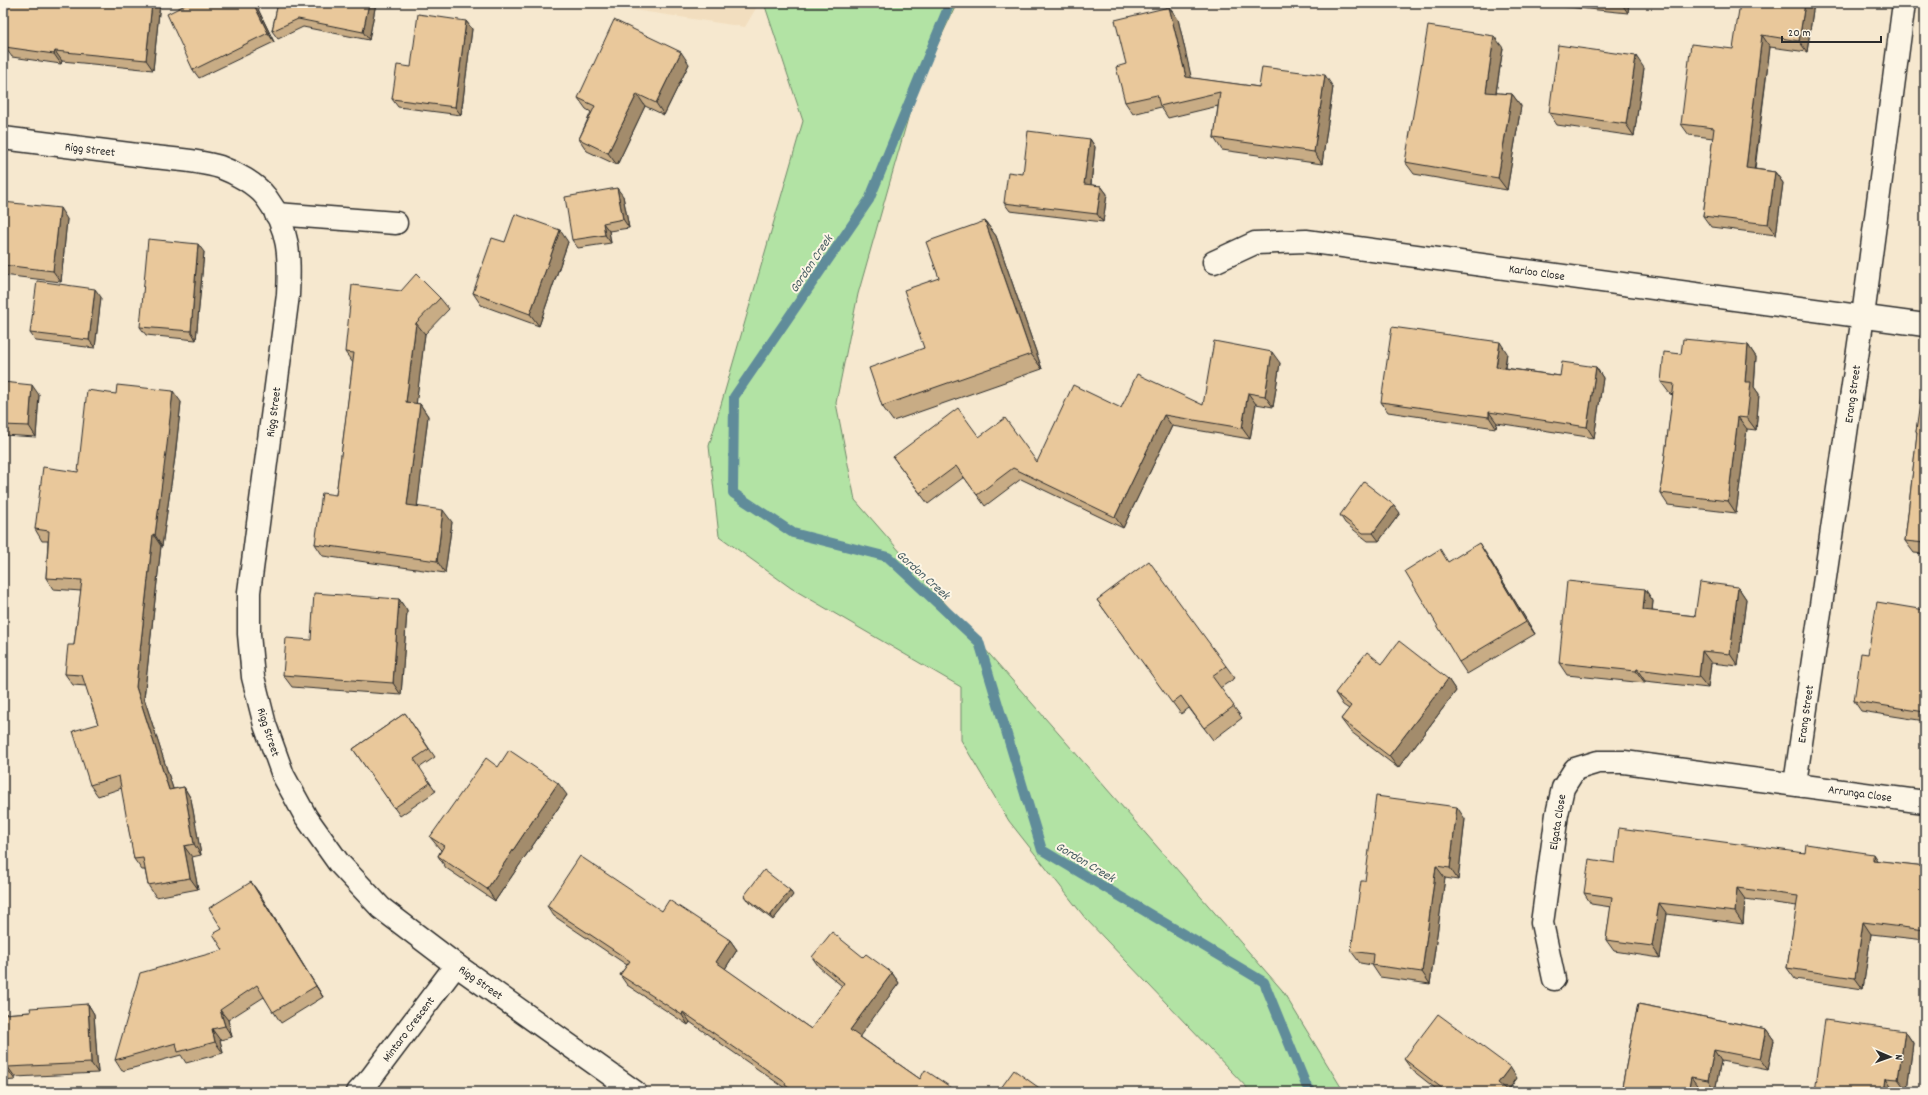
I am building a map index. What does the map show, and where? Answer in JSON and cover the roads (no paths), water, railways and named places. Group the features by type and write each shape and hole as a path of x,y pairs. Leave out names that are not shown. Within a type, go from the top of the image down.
{"street":[{"name":"Erang Street","path":"1795,784 1863,316 1904,3"},
{"name":"Rigg Street","path":"3,138 180,160 220,167 247,180 265,196 276,214 285,234 290,256 288,295 249,592 249,634 253,677 265,725 283,775 306,817 333,856 381,908 456,965 635,1092"},
{"path":"276,214 396,223"},
{"name":"Karloo Close","path":"1214,262 1255,243 1306,241 1925,324"},
{"name":"Elgata Close","path":"1554,979 1542,923 1557,814 1563,788 1575,769 1598,762 1624,762 1795,784"},
{"name":"Arrunga Close","path":"1795,784 1925,802"},
{"name":"Mintaro Crescent","path":"358,1092 371,1078 456,965"}],"waterway":[{"name":"Gordon Creek","path":"950,3 869,200 734,397 733,493 793,533 888,557 979,642 1042,850 1264,982 1306,1085 1312,1092"}]}
